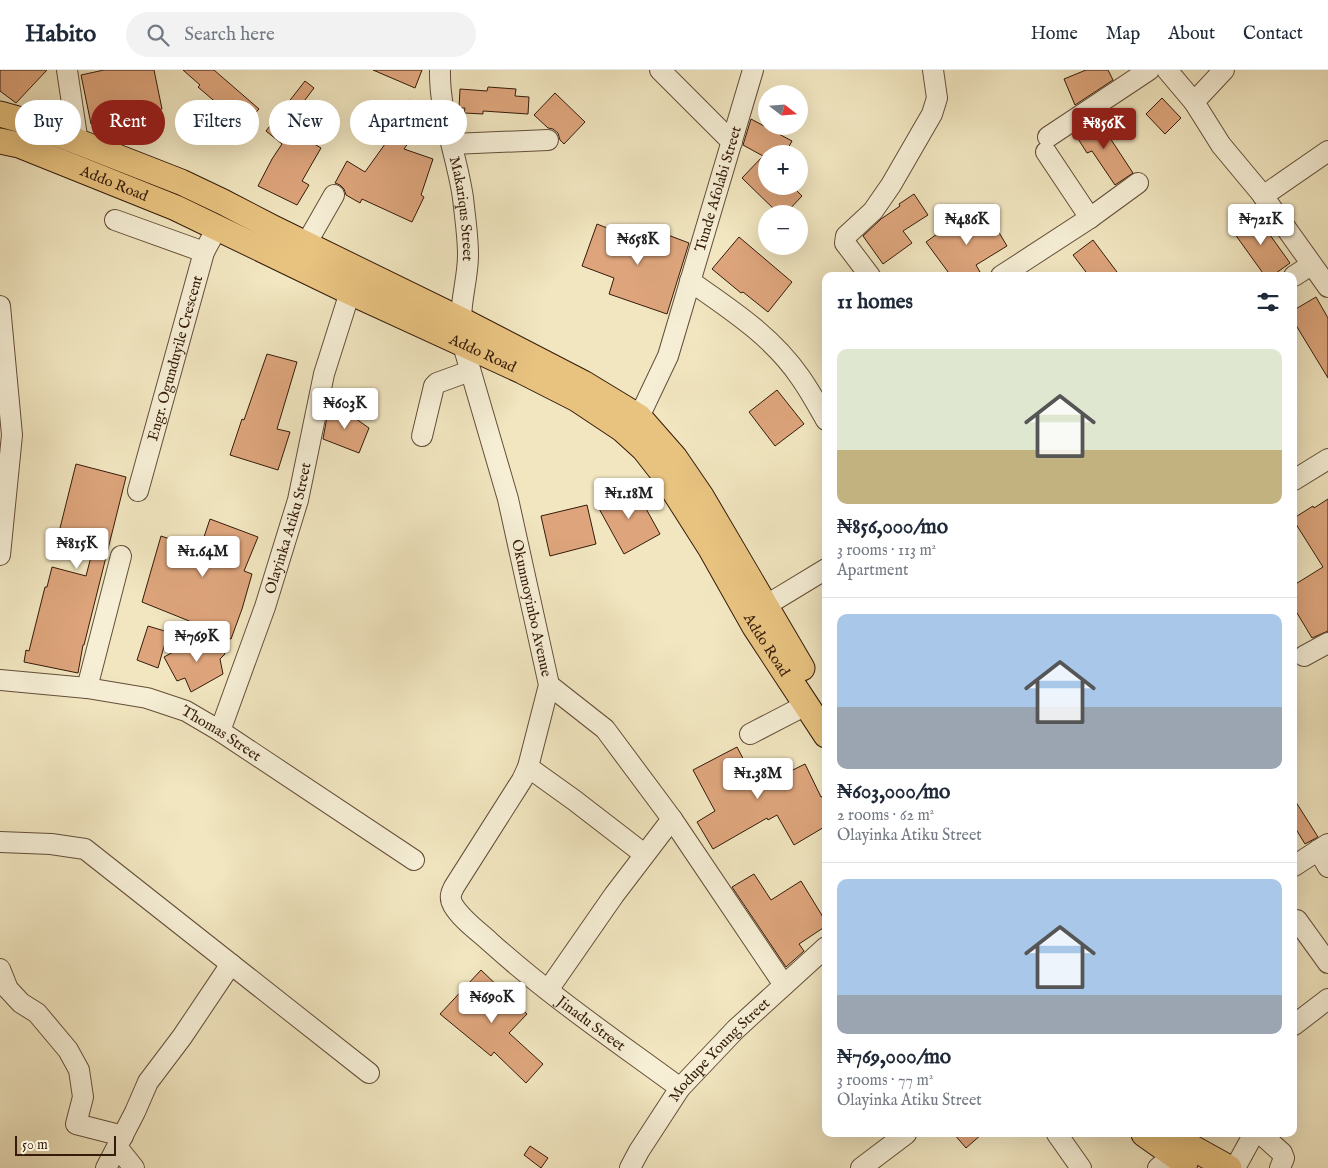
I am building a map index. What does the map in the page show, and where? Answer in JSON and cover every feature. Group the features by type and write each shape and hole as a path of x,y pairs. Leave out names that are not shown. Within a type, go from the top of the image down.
{"main road":[{"name":"Addo Road","path":"0,114 15,118"},
{"name":"Addo Road","path":"0,140 20,145 176,208 350,292 522,371 577,399 622,429 644,449 662,472 711,549 755,627 816,705"},
{"name":"Addo Road","path":"81,144 181,182 461,320 583,383 639,417 675,458 701,496 792,653 816,705 822,723"},
{"path":"1148,1137 1174,1156 1182,1142 1229,1168"}],"street":[{"path":"67,70 72,100"},
{"name":"Makariqus Street","path":"440,70 442,100"},
{"path":"660,70 732,142"},
{"name":"Tunde Afolabi Street","path":"639,417 668,356 753,70"},
{"path":"867,272 845,243 846,236 873,211 891,185 932,114 937,98 933,70"},
{"path":"1090,218 1047,144 1149,70"},
{"path":"1167,70 1194,102 1221,145 1263,196 1328,288"},
{"path":"1194,102 1224,70"},
{"path":"467,143 548,140"},
{"name":"Makariqus Street","path":"452,145 459,172 468,255 466,280 461,303 461,320"},
{"path":"1263,196 1328,151"},
{"path":"1007,272 1090,218 1138,183"},
{"path":"306,244 334,195"},
{"path":"115,220 204,252"},
{"name":"Engr. Ogunduyile Crescent","path":"138,491 204,252 217,228"},
{"path":"1297,274 1311,265"},
{"path":"690,281 740,317 778,350 800,376 822,413"},
{"name":"Olayinka Atiku Street","path":"220,731 265,607 298,500 324,374 350,292"},
{"path":"0,306 12,435 0,555"},
{"name":"Okunmoyinbo Avenue","path":"454,887 528,768 548,685 508,499 463,345"},
{"path":"422,436 434,386 437,383 470,371"},
{"path":"1297,478 1328,459"},
{"path":"87,688 121,556"},
{"path":"765,606 822,571"},
{"path":"1304,656 1328,643"},
{"name":"Thomas Street","path":"0,680 87,688 147,698 186,711 220,731 414,860"},
{"path":"548,685 605,729 672,819 784,985"},
{"path":"750,734 816,705"},
{"path":"528,768 598,818 644,854"},
{"path":"548,990 644,854 672,819"},
{"path":"0,842 51,844 85,849 368,1073"},
{"path":"1297,865 1325,854"},
{"name":"Jinadu Street","path":"454,887 451,892 453,905 466,920 507,958 680,1088"},
{"path":"1297,922 1328,963"},
{"name":"Modupe Young Street","path":"630,1168 680,1088 736,1029 822,951"},
{"path":"106,1168 148,1082 182,1037 232,964"},
{"path":"0,969 8,989 22,1003 37,1013 68,1050 80,1070 83,1097 76,1124 120,1142 134,1168"},
{"path":"1297,1023 1328,999"},
{"path":"861,1168 902,1137"},
{"path":"1059,1137 1081,1168"},
{"path":"1236,1168 1252,1137"},
{"path":"1264,1137 1282,1153 1284,1158 1280,1168"}],"building":[{"path":"0,70 47,70 19,100 15,100 15,102 0,91"},
{"path":"104,70 154,70 160,100 91,100 91,124 81,75"},
{"path":"183,70 214,70 249,100 213,100 198,87 200,85"},
{"path":"373,70 422,70 415,88"},
{"path":"1086,70 1108,70 1113,80 1075,105 1064,79"},
{"path":"305,81 314,88 305,100 290,100"},
{"path":"488,87 516,89 515,96 529,97 528,114 483,111 483,114 467,113 467,100 459,100 460,89 487,91"},
{"path":"555,93 585,122 564,144 560,140 558,133 548,128 534,115"},
{"path":"1162,98 1181,118 1165,134 1146,114"},
{"path":"1101,118 1113,137 1110,138 1133,173 1115,185 1092,151 1087,153 1075,134"},
{"path":"751,119 758,123 758,135 781,135 792,141 790,145 758,145 758,153 743,145"},
{"path":"281,145 316,145 321,148 302,181 309,185 297,205 258,186"},
{"path":"384,145 407,145 404,149 433,159 421,195 424,197 412,222 362,199 360,203 346,195 344,189 335,183 347,161 365,172"},
{"path":"758,161 758,194 742,178"},
{"path":"914,194 928,215 903,231 912,243 883,264 863,236 881,219 900,206 899,204"},
{"path":"759,195 802,196 794,205 770,205"},
{"path":"987,212 1007,246 976,265 980,272 948,272 926,242 948,226 953,233"},
{"path":"1255,214 1290,263 1278,272 1262,272 1232,230"},
{"path":"597,224 655,247 660,232 689,243 667,314 609,294 614,278 582,266"},
{"path":"739,237 792,282 768,312 712,269"},
{"path":"1093,240 1117,272 1086,272 1073,255"},
{"path":"1316,297 1328,318 1328,378 1297,327 1297,308"},
{"path":"267,354 297,362 277,429 290,432 278,470 230,455"},
{"path":"777,390 804,424 775,446 749,412"},
{"path":"329,406 352,416 369,428 359,453 323,439"},
{"path":"76,464 126,477 83,645 78,673 24,662 26,650 29,651 52,567 86,576 92,553 56,544"},
{"path":"633,485 660,534 624,554 597,505"},
{"path":"1328,499 1328,631 1312,638 1297,613 1297,583 1323,567 1297,526 1297,516 1313,506 1314,508"},
{"path":"587,505 596,544 550,556 541,516"},
{"path":"210,519 258,537 244,571 252,574 231,639 142,602 161,536 200,549"},
{"path":"148,626 168,632 158,668 137,660"},
{"path":"217,639 225,654 220,659 223,674 191,692 185,678 177,681 164,657 195,640 215,646"},
{"path":"737,747 758,787 805,764 822,796 822,828 794,845 777,815 768,820 767,818 713,849 697,822 715,811 693,770"},
{"path":"1297,804 1318,837 1305,844 1297,831"},
{"path":"754,874 771,900 801,881 822,915 822,929 799,944 804,951 786,967 732,887"},
{"path":"481,970 527,1014 509,1033 543,1064 526,1083 494,1052 491,1056 440,1014"},
{"path":"957,1137 979,1137 966,1148"},
{"path":"530,1146 548,1158 541,1168 524,1155"}]}
